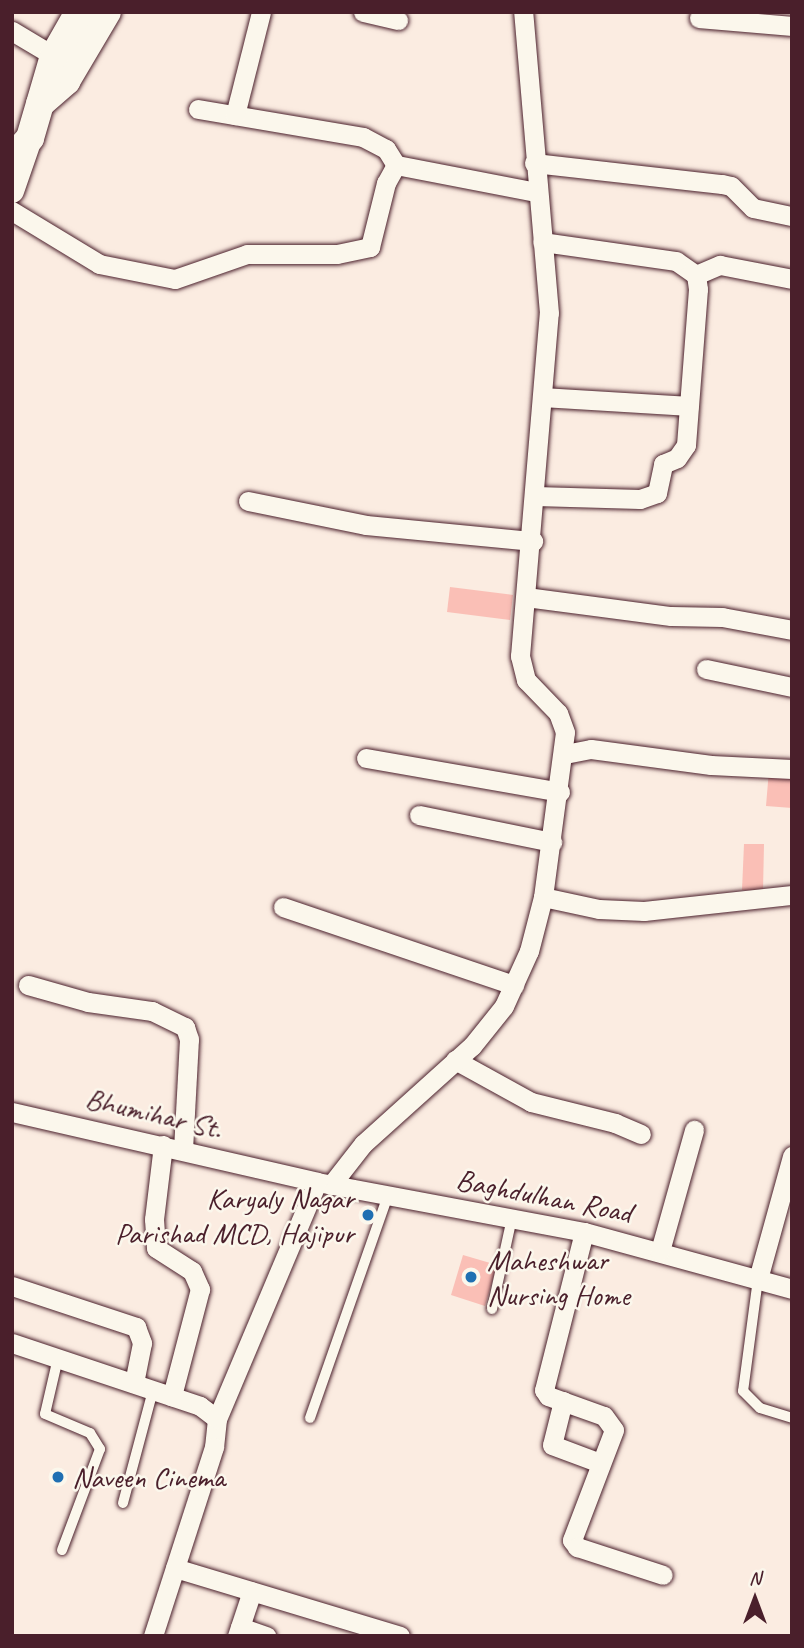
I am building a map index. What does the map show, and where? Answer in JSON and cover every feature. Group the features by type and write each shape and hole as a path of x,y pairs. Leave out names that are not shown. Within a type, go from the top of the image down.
{"main road":[{"path":"21,148 40,104 54,56 79,12"},
{"path":"40,104 66,81 107,12"}],"street":[{"path":"235,116 261,12"},
{"path":"363,12 398,20"},
{"path":"153,1636 214,1447 213,1414 324,1184 397,1110 455,1060 487,1028 514,985 544,897 565,754 565,733 558,713 526,680 520,656 533,541 549,313 523,12"},
{"path":"699,18 792,26"},
{"path":"12,31 54,56"},
{"path":"198,109 363,137 386,149 396,165 537,192"},
{"path":"12,191 21,148"},
{"path":"534,163 722,184 731,186 753,208 792,216"},
{"path":"12,211 99,264 175,279 247,254 337,254 370,247 386,183 396,165"},
{"path":"542,242 676,261 696,275"},
{"path":"696,275 720,265 792,279"},
{"path":"536,496 650,497 660,484 663,464 684,453 696,275"},
{"path":"543,397 689,406"},
{"path":"248,501 366,525 533,541"},
{"path":"526,597 671,616 722,617 792,630"},
{"path":"706,669 792,687"},
{"path":"565,754 591,749 710,765 792,769"},
{"path":"366,758 560,792"},
{"path":"419,815 552,842"},
{"path":"544,897 599,909 644,911 792,895"},
{"path":"283,907 514,985"},
{"path":"29,985 89,1002 152,1011 185,1027 189,1039 183,1150"},
{"path":"455,1060 531,1102 615,1123 641,1134"},
{"name":"Bhumihar St.","path":"12,1112 282,1174"},
{"path":"660,1251 694,1130"},
{"path":"163,1146 154,1219 156,1248 192,1271 200,1289 172,1396"},
{"path":"758,1279 792,1156"},
{"name":"Baghdulhan Road","path":"282,1174 584,1233 660,1251 792,1289"},
{"path":"584,1233 544,1380 548,1396 611,1422 611,1440 572,1540 577,1547 663,1575"},
{"path":"12,1286 136,1327 142,1343 134,1383"},
{"path":"12,1343 153,1389 213,1414"},
{"path":"563,1401 552,1445 600,1463"},
{"path":"175,1568 400,1636"},
{"path":"252,1591 239,1631 266,1636"}],"lane":[{"path":"310,1418 388,1195"},
{"path":"492,1309 512,1218"},
{"path":"758,1279 743,1391 760,1408 792,1418"},
{"path":"58,1358 46,1414 90,1433 100,1449 62,1550"},
{"path":"123,1503 153,1389"}],"building":[{"path":"450,587 513,595 510,620 447,612"},
{"path":"769,770 792,772 792,808 766,806"},
{"path":"744,844 764,844 763,891 742,890"},
{"path":"463,1255 497,1265 485,1306 451,1295"}],"place":[{"name":"Karyaly Nagar Parishad MCD, Hajipur","path":"368,1215"},
{"name":"Maheshwar Nursing Home","path":"471,1277"},
{"name":"Naveen Cinema","path":"58,1477"}]}
